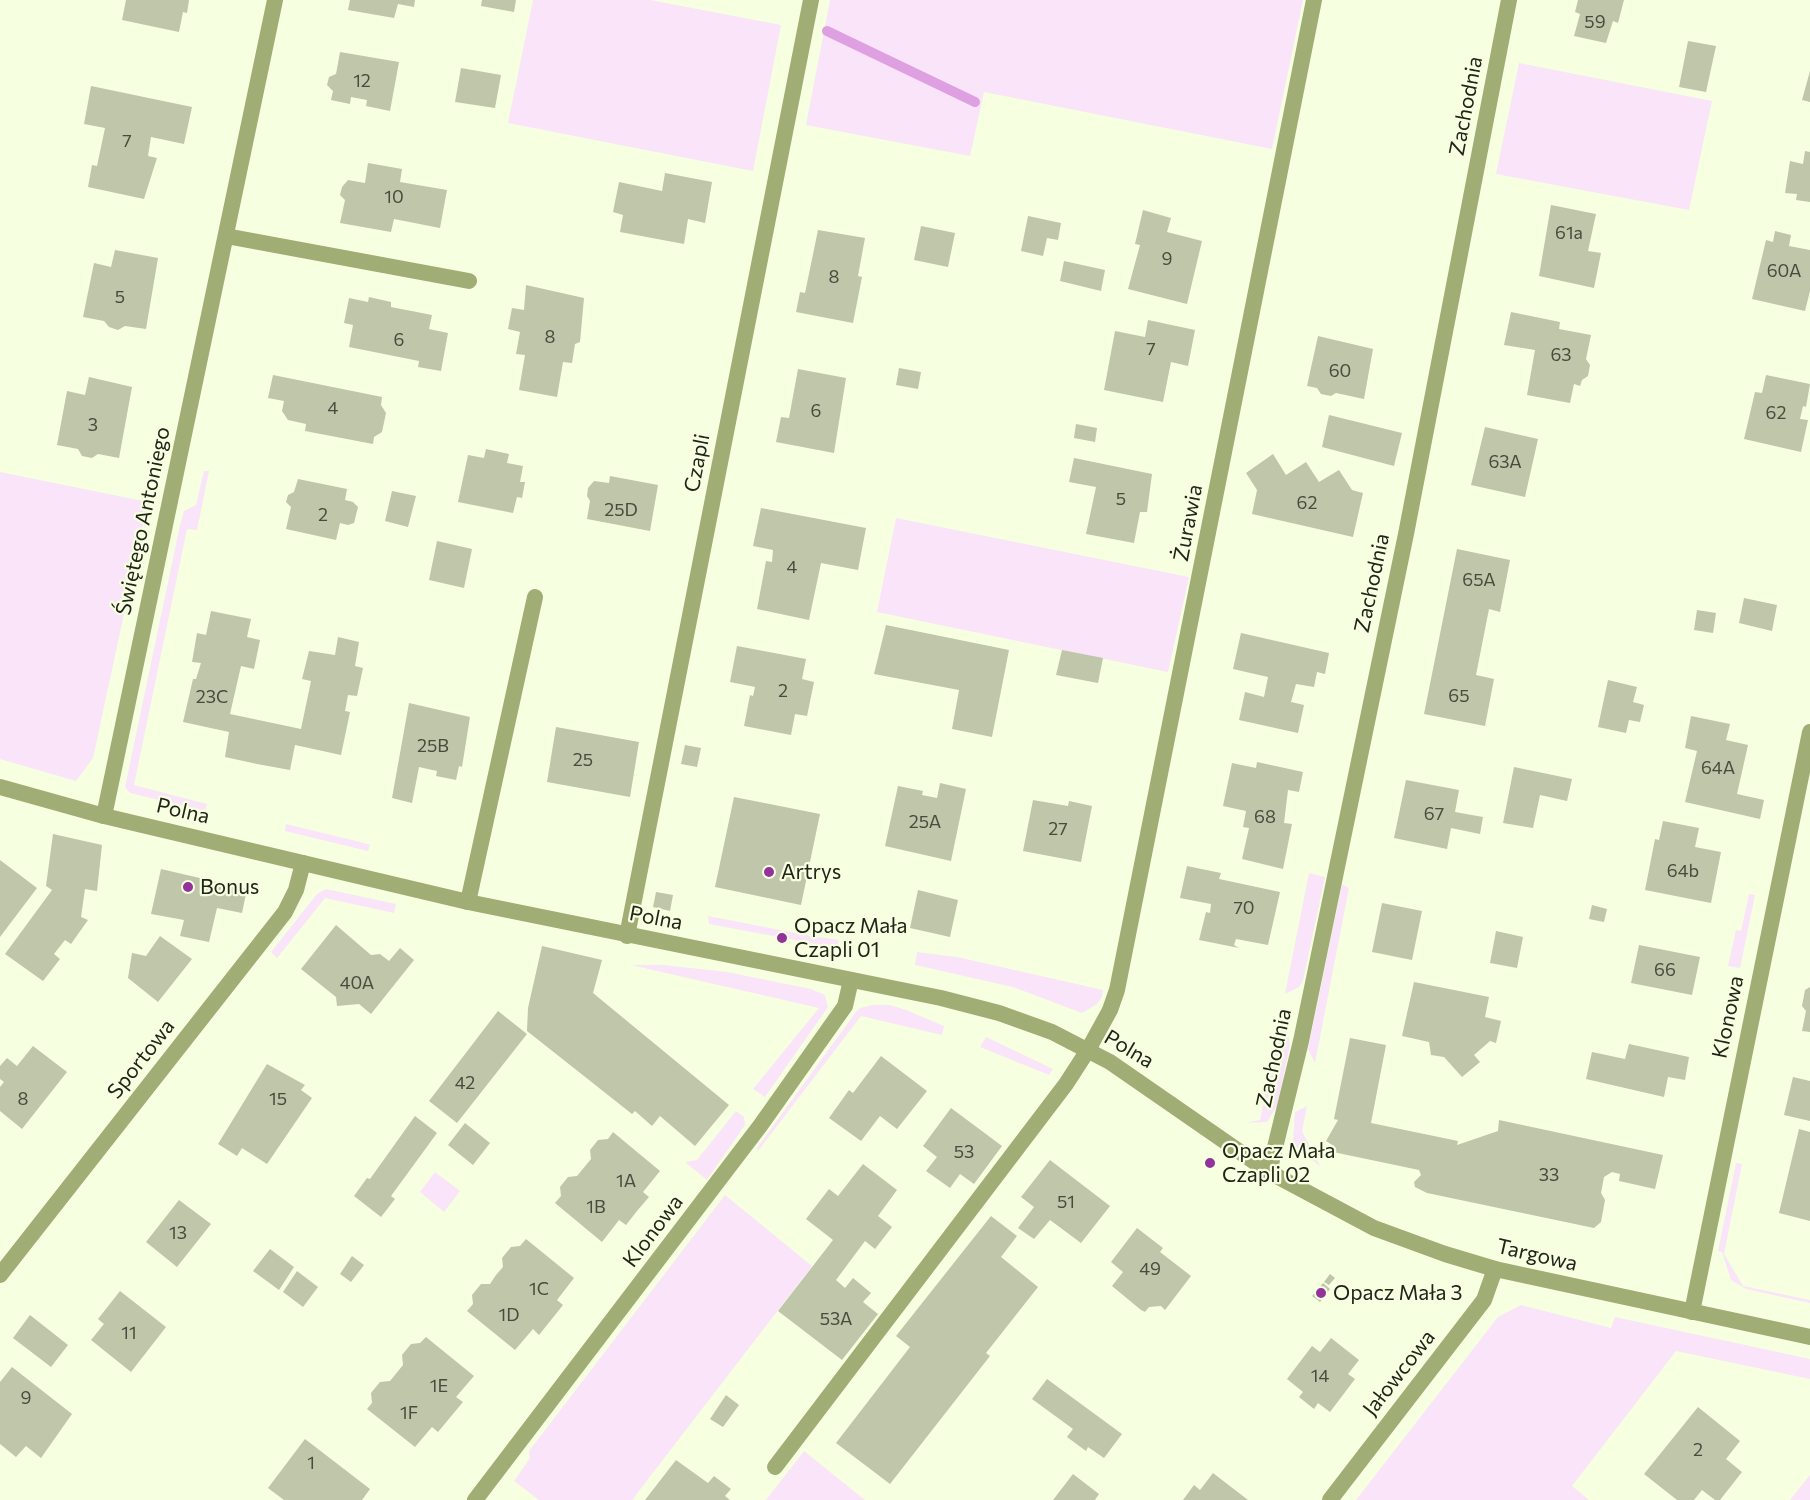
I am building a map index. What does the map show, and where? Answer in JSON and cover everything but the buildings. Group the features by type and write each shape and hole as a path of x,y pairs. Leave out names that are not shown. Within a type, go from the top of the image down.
{"street":[{"name":"Świętego Antoniego","path":"104,816 275,0"},
{"name":"Czapli","path":"627,936 811,0"},
{"name":"Żurawia","path":"775,1467 1066,1084 1110,1010 1116,990 1314,0"},
{"name":"Zachodnia","path":"1269,1172 1301,1041 1406,534 1509,0"},
{"path":"225,236 469,281"},
{"path":"468,902 535,597"},
{"name":"Klonowa","path":"1692,1312 1810,732"},
{"name":"Polna","path":"0,787 104,816 468,902 851,980 999,1013 1052,1032 1088,1050 1151,1088 1269,1172"},
{"name":"Sportowa","path":"0,1275 285,912 296,890 303,863"},
{"name":"Klonowa","path":"475,1500 760,1126 847,1001 851,980"},
{"name":"Targowa","path":"1269,1172 1374,1228 1445,1254 1495,1269 1810,1337"},
{"name":"Jałowcowa","path":"1330,1500 1484,1300 1495,1269"}],"shaded area":[{"path":"533,0 650,0 781,25 753,171 508,123"},
{"path":"830,0 1303,0 1272,149 984,92 970,156 806,125"},
{"path":"1519,63 1712,101 1689,210 1496,174"},
{"path":"204,471 209,471 197,530 187,529 134,785 207,804 205,811 130,793 125,787 180,525 184,511 196,505"},
{"path":"0,472 148,502 93,758 76,781 0,759"},
{"path":"896,518 1189,577 1168,672 877,612"},
{"path":"286,824 370,845 368,851 285,831"},
{"path":"1309,873 1325,877 1303,981 1299,987 1285,994"},
{"path":"1342,884 1349,888 1315,1063 1308,1049"},
{"path":"326,889 396,904 394,913 325,898 277,958 271,952 317,894"},
{"path":"1749,894 1755,895 1740,968 1728,966 1736,930 1741,931"},
{"path":"708,916 839,940 837,948 709,924"},
{"path":"917,952 957,957 1103,990 1102,997 1097,1004 1082,1013 1013,987 915,965"},
{"path":"631,965 664,965 727,972 811,989 825,995 828,1007 765,1097 753,1089 819,1008"},
{"path":"890,1005 944,1026 942,1035 861,1016 758,1151 757,1148 856,1012 860,1008"},
{"path":"1279,1024 1287,1029 1290,1045 1277,1106 1267,1122 1246,1123 1260,1120"},
{"path":"986,1037 1053,1069 1049,1075 980,1047"},
{"path":"1307,1106 1302,1131 1320,1166 1295,1147 1293,1140 1295,1112"},
{"path":"736,1111 744,1117 745,1125 707,1180 685,1162 697,1160"},
{"path":"1736,1163 1742,1164 1724,1254 1743,1286 1810,1300 1810,1303 1746,1289 1731,1280 1722,1252 1718,1251"},
{"path":"435,1172 460,1191 444,1212 420,1192"},
{"path":"725,1195 812,1266 632,1500 539,1500 514,1481 530,1458 529,1451"},
{"path":"1521,1305 1611,1328 1615,1317 1810,1359 1810,1379 1676,1351 1572,1486 1589,1500 1356,1500 1498,1317"},
{"path":"804,1451 865,1500 766,1500"},
{"path":"1810,1475 1810,1500 1790,1500"}],"waterway":[{"path":"827,31 975,102"}],"place":[{"name":"Artrys","path":"769,872"},
{"name":"Bonus","path":"188,887"},
{"name":"Opacz Mała Czapli 01","path":"782,938"},
{"name":"Opacz Mała Czapli 02","path":"1210,1163"},
{"name":"Opacz Mała 3","path":"1321,1293"}]}
